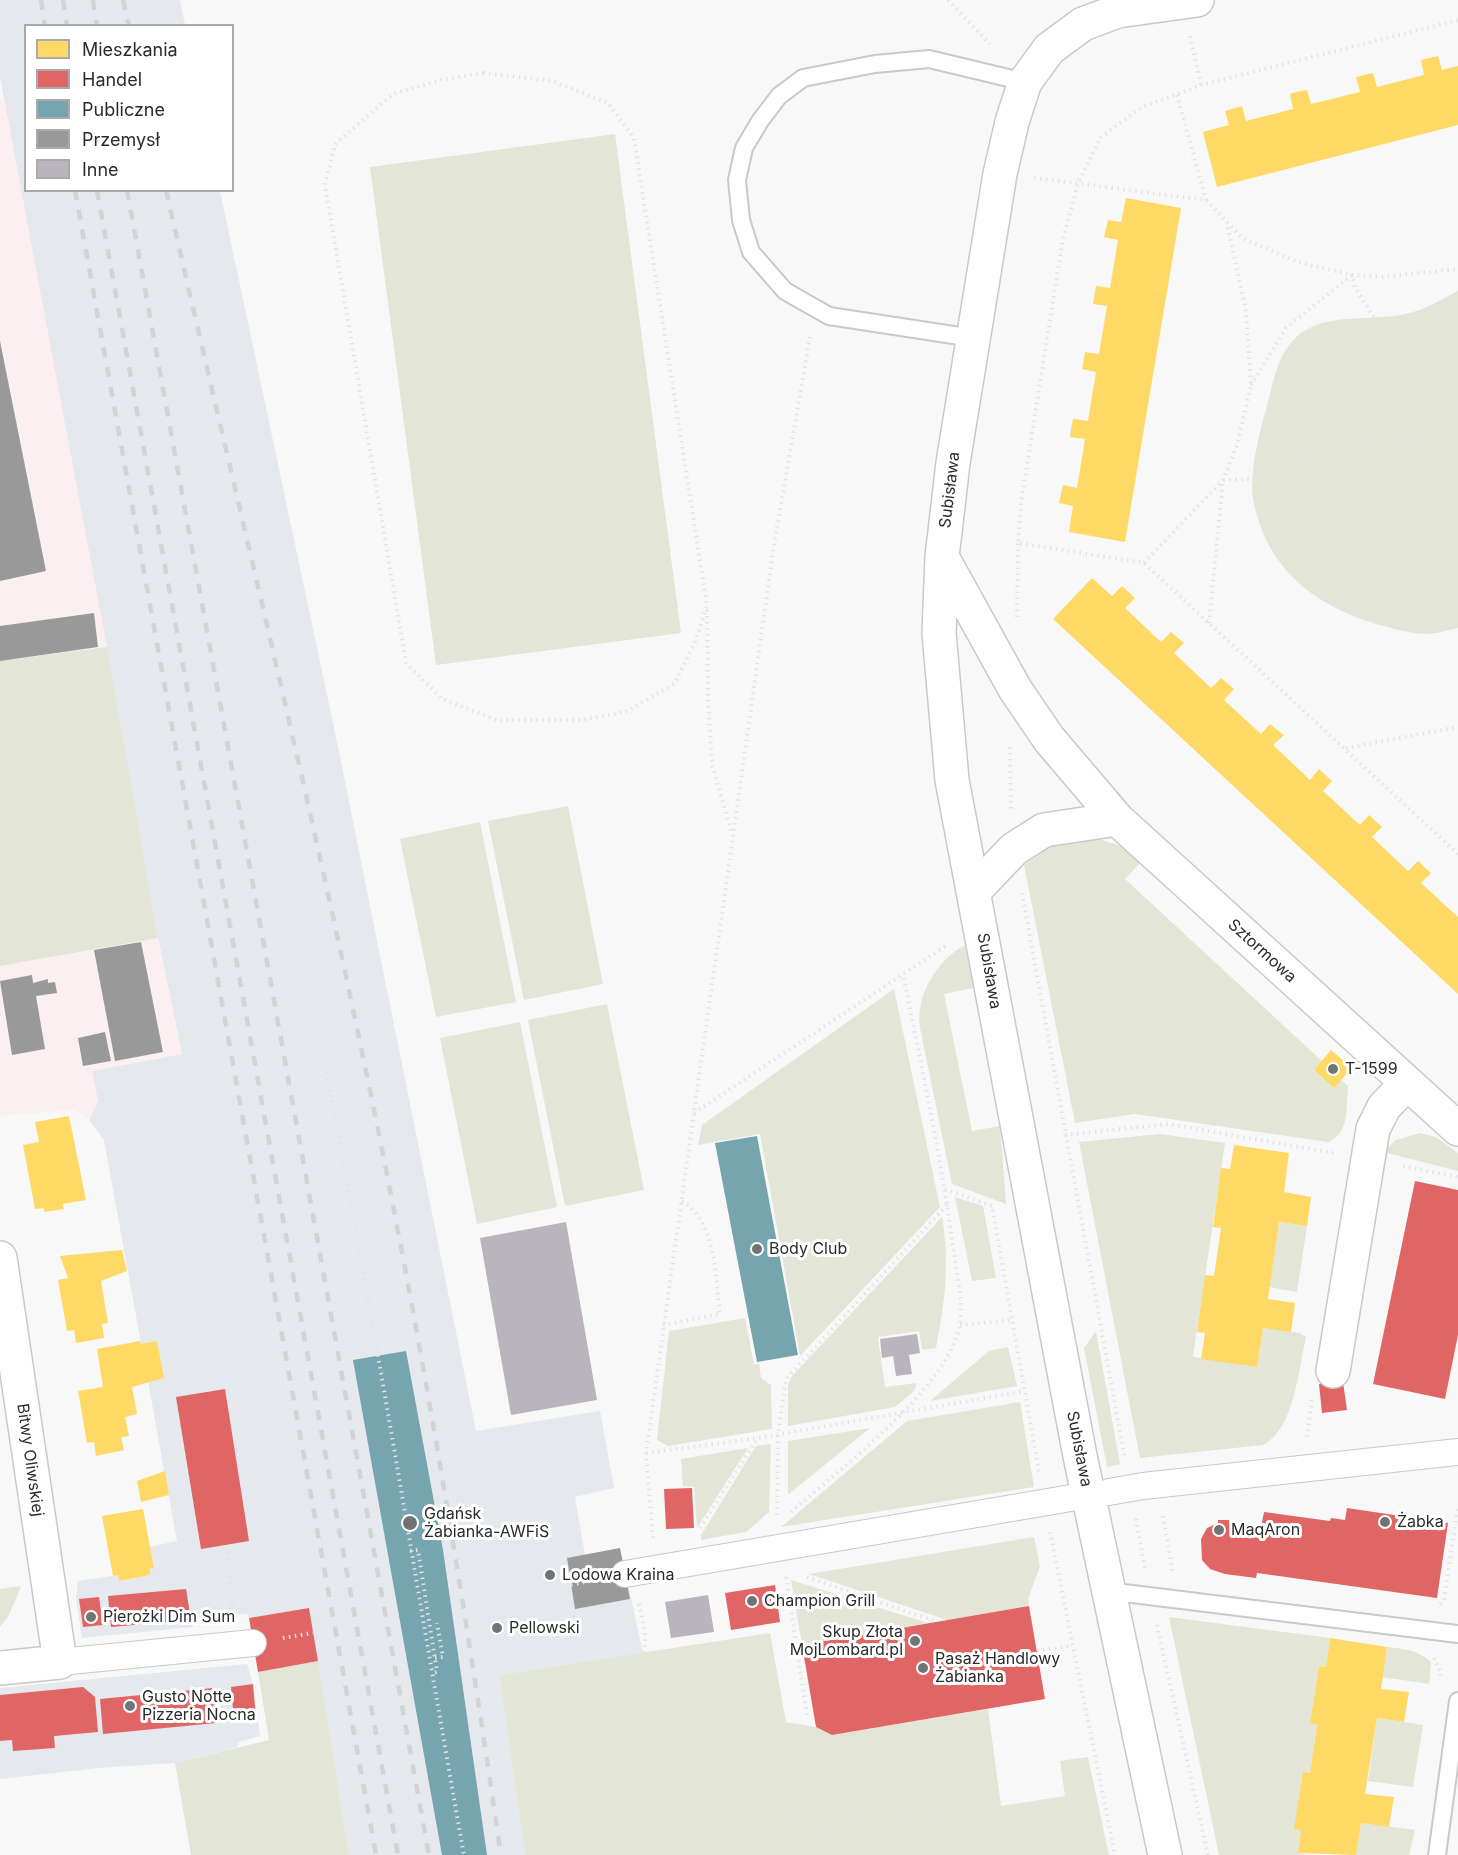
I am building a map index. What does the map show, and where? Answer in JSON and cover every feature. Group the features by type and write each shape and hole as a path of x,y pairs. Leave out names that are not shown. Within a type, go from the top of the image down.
{"street":[{"name":"Subisława","path":"1165,1855 1108,1591 1035,1222 952,780 939,633 942,557 953,463 1000,174 1012,122 1025,82 1049,49 1083,24 1118,11 1190,1"},
{"name":"Sztormowa","path":"942,557 1015,689 1049,739 1117,819 1458,1129"},
{"path":"974,891 1014,849 1044,830 1117,819"},
{"path":"1333,1371 1373,1128 1384,1107 1407,1083"},
{"name":"Bitwy Oliwskiej","path":"0,1258 60,1662"},
{"path":"1120,1490 1458,1452"},
{"path":"647,1570 783,1558 1071,1498"},
{"path":"0,1668 244,1645"}],"lane":[{"path":"973,338 829,316 785,291 751,252 741,220 737,180 744,148 779,96 803,78 875,64 929,58 1025,82"},
{"path":"1108,1591 1458,1634"},
{"path":"1437,1855 1458,1701"}],"path":[{"path":"948,0 1025,82"},
{"path":"1190,1 1201,85"},
{"path":"1017,624 1021,503 1062,244 1078,183 1101,137 1142,107 1201,85 1458,20"},
{"path":"707,606 695,642 675,683 628,711 582,720 497,720 442,699 406,663 325,185 335,144 393,94 441,80 483,73 552,81 608,103 633,138 707,606 708,699 712,764 733,836"},
{"path":"1177,95 1206,200 1242,238 1298,262 1352,275 1383,277 1458,269"},
{"path":"1000,174 1206,200"},
{"path":"1209,623 1223,480 1237,445 1251,385 1246,311 1227,221"},
{"path":"1251,385 1286,328 1352,275"},
{"path":"1352,275 1355,288 1374,317 1458,609"},
{"path":"814,308 774,545 646,1453 647,1570 644,1670 650,1696 701,1748 778,1807 833,1823"},
{"path":"1144,563 1223,480 1253,479 1323,453 1410,440 1458,411"},
{"path":"1410,440 1458,460"},
{"path":"1018,543 1144,563 1458,854"},
{"path":"1345,748 1458,727"},
{"path":"1010,744 1008,766 1014,849 1065,1135 1120,1490 1150,1596 1208,1855"},
{"path":"693,1114 903,974 981,926 1025,910"},
{"path":"903,974 945,1189 959,1292 960,1325 945,1358 907,1411 777,1523 778,1433 786,1379 947,1205"},
{"path":"325,1066 378,1348 410,1551 464,1855"},
{"path":"1065,1135 1168,1124 1458,1177"},
{"path":"945,1189 992,1206 1044,1502 1115,1855"},
{"path":"663,1325 720,1314 707,1232 693,1207 681,1201"},
{"path":"960,1325 1012,1320"},
{"path":"646,1453 758,1438 1025,1391"},
{"path":"647,1570 758,1438"},
{"path":"1158,1484 1173,1574 1185,1575"},
{"path":"1438,1606 1444,1600 1458,1505"},
{"path":"410,1551 418,1550 437,1672 431,1674"},
{"path":"227,1552 244,1645"},
{"path":"783,1558 937,1622"},
{"path":"783,1558 807,1715"},
{"path":"435,1658 443,1657 437,1623"},
{"path":"1037,1651 1072,1646"},
{"path":"1428,1651 1436,1661 1441,1673 1439,1684"},
{"path":"267,1684 269,1701 278,1722 291,1737 292,1780 305,1855"},
{"path":"782,1855 833,1823 868,1816 924,1818 995,1843 1010,1855"}],"shaded area":[{"path":"0,0 180,0 185,24 24,24 24,192 220,192 337,742 476,1431 600,1411 614,1488 575,1497 585,1555 620,1548 643,1653 499,1675 525,1855 349,1855 309,1608 249,1618 248,1614 192,1618 193,1627 82,1638 76,1597 78,1581 118,1575 120,1581 150,1575 150,1569 154,1568 150,1547 177,1541 104,1140 89,1120 98,1101 91,1071 182,1054 158,938 0,77"},
{"path":"4,98 107,647 0,661 0,99"},
{"path":"158,938 182,1054 92,1071 98,1101 89,1120 74,1110 0,1116 0,966"},
{"path":"247,1664 253,1684 260,1736 238,1742 238,1747 175,1763 98,1768 0,1779 0,1688"}],"green space":[{"path":"615,134 681,633 436,665 370,167"},
{"path":"1458,291 1458,628 1431,634 1414,633 1351,615 1331,606 1296,581 1270,547 1261,527 1254,504 1253,468 1278,366 1287,348 1301,333 1327,322 1413,312"},
{"path":"107,647 158,938 0,966 0,661"},
{"path":"568,806 603,984 524,1000 488,821"},
{"path":"480,822 516,1002 436,1017 400,839"},
{"path":"1093,837 1121,846 1143,860 1125,879 1322,1061 1314,1070 1334,1088 1341,1080 1348,1086 1347,1110 1343,1126 1335,1138 1328,1142 1135,1114 1075,1123 1024,865 1055,843"},
{"path":"965,945 973,988 944,994 972,1131 1000,1126 1006,1204 952,1184 920,1028 921,1004 930,980 945,960"},
{"path":"894,989 940,1207 800,1356 760,1134 698,1145 702,1125"},
{"path":"607,1004 644,1190 565,1206 528,1020"},
{"path":"520,1022 557,1207 477,1224 440,1038"},
{"path":"1420,1133 1436,1137 1458,1153 1458,1171 1383,1152 1396,1140"},
{"path":"1160,1134 1225,1143 1193,1357 1257,1367 1263,1328 1300,1333 1306,1337 1294,1397 1282,1426 1263,1445 1140,1458 1079,1142"},
{"path":"955,1197 983,1206 996,1278 972,1281"},
{"path":"942,1217 946,1266 942,1315 936,1348 922,1350 919,1331 878,1337 885,1387 917,1383 914,1391 895,1407 788,1426 788,1384 792,1376"},
{"path":"1279,1222 1307,1226 1297,1292 1269,1287"},
{"path":"745,1318 754,1365 759,1364 761,1378 771,1385 772,1429 668,1446 657,1440 669,1331"},
{"path":"1096,1331 1120,1464 1107,1467 1084,1348"},
{"path":"1008,1347 1017,1386 930,1401 989,1351"},
{"path":"1020,1402 1034,1487 781,1527 907,1421"},
{"path":"870,1428 789,1494 788,1494 788,1441"},
{"path":"771,1444 769,1512 746,1532 701,1540 701,1535 756,1446"},
{"path":"748,1448 697,1528 694,1487 683,1486 681,1459"},
{"path":"1034,1537 1040,1566 1028,1599 1029,1606 947,1620 809,1574"},
{"path":"791,1580 928,1623 802,1645"},
{"path":"21,1586 9,1615 0,1627 0,1589"},
{"path":"1169,1617 1330,1638 1326,1667 1319,1666 1310,1723 1317,1725 1310,1773 1303,1772 1295,1829 1301,1830 1298,1853 1311,1855 1219,1855"},
{"path":"770,1633 786,1722 816,1727 832,1735 988,1709 1001,1806 1065,1796 1060,1761 1088,1757 1109,1855 525,1855 499,1675"},
{"path":"1387,1647 1405,1649 1431,1662 1429,1684 1382,1677"},
{"path":"318,1661 349,1855 191,1855 175,1763 269,1740 258,1672"},
{"path":"1377,1718 1423,1725 1413,1787 1368,1781"},
{"path":"1361,1823 1415,1830 1409,1855 1356,1855"}],"building: Mieszkania":[{"path":"1438,56 1442,70 1458,66 1458,125 1217,187 1203,132 1229,125 1225,111 1242,106 1246,121 1293,109 1290,94 1300,91 1307,90 1311,104 1360,92 1356,77 1373,73 1377,87 1424,75 1421,60"},
{"path":"1126,198 1181,208 1125,542 1069,532 1073,506 1059,503 1063,485 1077,488 1085,439 1070,437 1071,429 1073,419 1088,421 1096,372 1082,369 1085,352 1099,354 1107,306 1093,304 1096,286 1110,288 1118,240 1104,237 1108,220 1121,222"},
{"path":"1092,578 1112,596 1122,586 1135,598 1125,608 1161,642 1171,632 1184,643 1174,653 1211,688 1221,678 1227,683 1234,689 1224,700 1261,734 1270,724 1284,735 1273,745 1310,780 1319,769 1332,781 1323,791 1360,825 1369,815 1382,827 1372,837 1408,871 1418,861 1431,873 1421,883 1458,917 1458,994 1053,619"},
{"name":"T-1599","path":"1331,1050 1352,1068 1334,1088 1314,1070"},
{"path":"69,1116 86,1200 63,1204 64,1209 44,1212 44,1208 35,1209 23,1145 39,1142 35,1122"},
{"path":"1234,1145 1289,1153 1284,1192 1311,1197 1307,1226 1279,1222 1268,1299 1295,1303 1291,1332 1263,1328 1257,1367 1201,1359 1205,1333 1197,1332 1205,1275 1214,1276 1221,1228 1213,1227 1221,1168 1230,1169"},
{"path":"122,1250 127,1271 101,1281 108,1323 102,1324 104,1338 76,1343 74,1330 67,1331 58,1280 68,1278 60,1256"},
{"path":"140,1341 141,1344 157,1341 164,1378 132,1387 137,1414 125,1417 129,1436 121,1437 124,1450 96,1456 94,1442 87,1443 78,1391 103,1387 97,1349"},
{"path":"165,1471 169,1495 141,1502 137,1481"},
{"path":"143,1509 154,1568 150,1569 150,1575 119,1581 118,1575 113,1576 102,1516"},
{"path":"1330,1638 1387,1647 1381,1689 1409,1692 1404,1722 1377,1718 1365,1794 1394,1797 1389,1827 1361,1823 1356,1855 1298,1853 1301,1830 1294,1829 1303,1772 1310,1773 1317,1725 1310,1723 1319,1666 1326,1667"}],"building: Handel":[{"path":"1415,1181 1458,1190 1458,1335 1445,1399 1373,1384"},
{"path":"1343,1382 1347,1410 1322,1413 1319,1384"},
{"path":"225,1389 249,1541 201,1549 176,1397"},
{"path":"692,1488 694,1528 666,1529 664,1489"},
{"path":"1347,1508 1448,1523 1437,1598 1257,1573 1256,1578 1225,1574 1210,1569 1202,1560 1201,1539 1207,1528 1218,1523 1218,1520 1229,1520 1229,1523 1261,1528 1264,1512 1330,1521 1331,1518 1345,1520"},
{"name":"Champion Grill","path":"775,1585 780,1622 731,1630 725,1593"},
{"path":"186,1589 191,1620 111,1627 108,1596"},
{"path":"99,1597 103,1625 83,1627 79,1599"},
{"name":"Pasaż Handlowy Żabianka","path":"1029,1606 1045,1699 832,1735 816,1727 802,1645"},
{"path":"309,1608 318,1661 258,1672 249,1618"},
{"path":"253,1684 256,1719 234,1721 231,1687"},
{"path":"83,1687 95,1697 98,1732 54,1736 55,1748 13,1751 12,1740 0,1741 0,1695"},
{"path":"213,1688 216,1723 103,1734 100,1699"}],"building: Publiczne":[{"name":"Body Club","path":"757,1136 798,1355 757,1362 715,1143"},
{"path":"406,1351 443,1550 487,1855 442,1855 353,1360"}],"building: Przemysł":[{"path":"0,341 46,571 0,581"},
{"path":"94,613 98,647 0,661 0,626"},
{"path":"141,942 163,1052 115,1061 94,950"},
{"path":"32,975 33,983 48,979 48,983 55,982 57,993 36,996 45,1049 12,1055 0,981"},
{"path":"105,1032 111,1061 83,1066 78,1038"},
{"path":"620,1548 630,1599 575,1609 567,1558"}],"building: Inne":[{"path":"566,1222 597,1400 511,1415 480,1238"},
{"path":"917,1334 920,1353 909,1355 912,1374 896,1376 893,1356 882,1358 880,1339"},
{"path":"708,1595 714,1632 671,1638 665,1602"}],"railway":[{"path":"41,0 45,24"},
{"path":"63,0 67,24"},
{"path":"93,0 97,24"},
{"path":"123,0 129,24"},
{"path":"75,192 376,1855"},
{"path":"97,192 398,1855"},
{"path":"127,192 429,1855"},
{"path":"166,192 300,767 375,1115 411,1299 443,1484 501,1855"}],"place":[{"name":"T-1599","path":"1333,1069"},
{"name":"Body Club","path":"757,1249"},
{"name":"Żabka","path":"1385,1522"},
{"name":"Gdańsk Żabianka-AWFiS","path":"410,1523"},
{"name":"MaqAron","path":"1219,1530"},
{"name":"Lodowa Kraina","path":"550,1575"},
{"name":"Champion Grill","path":"752,1601"},
{"name":"Pierożki Dim Sum","path":"91,1617"},
{"name":"Pellowski","path":"497,1628"},
{"name":"Skup Złota MojLombard.pl","path":"915,1641"},
{"name":"Pasaż Handlowy Żabianka","path":"923,1668"},
{"name":"Gusto Notte Pizzeria Nocna","path":"130,1706"}]}
